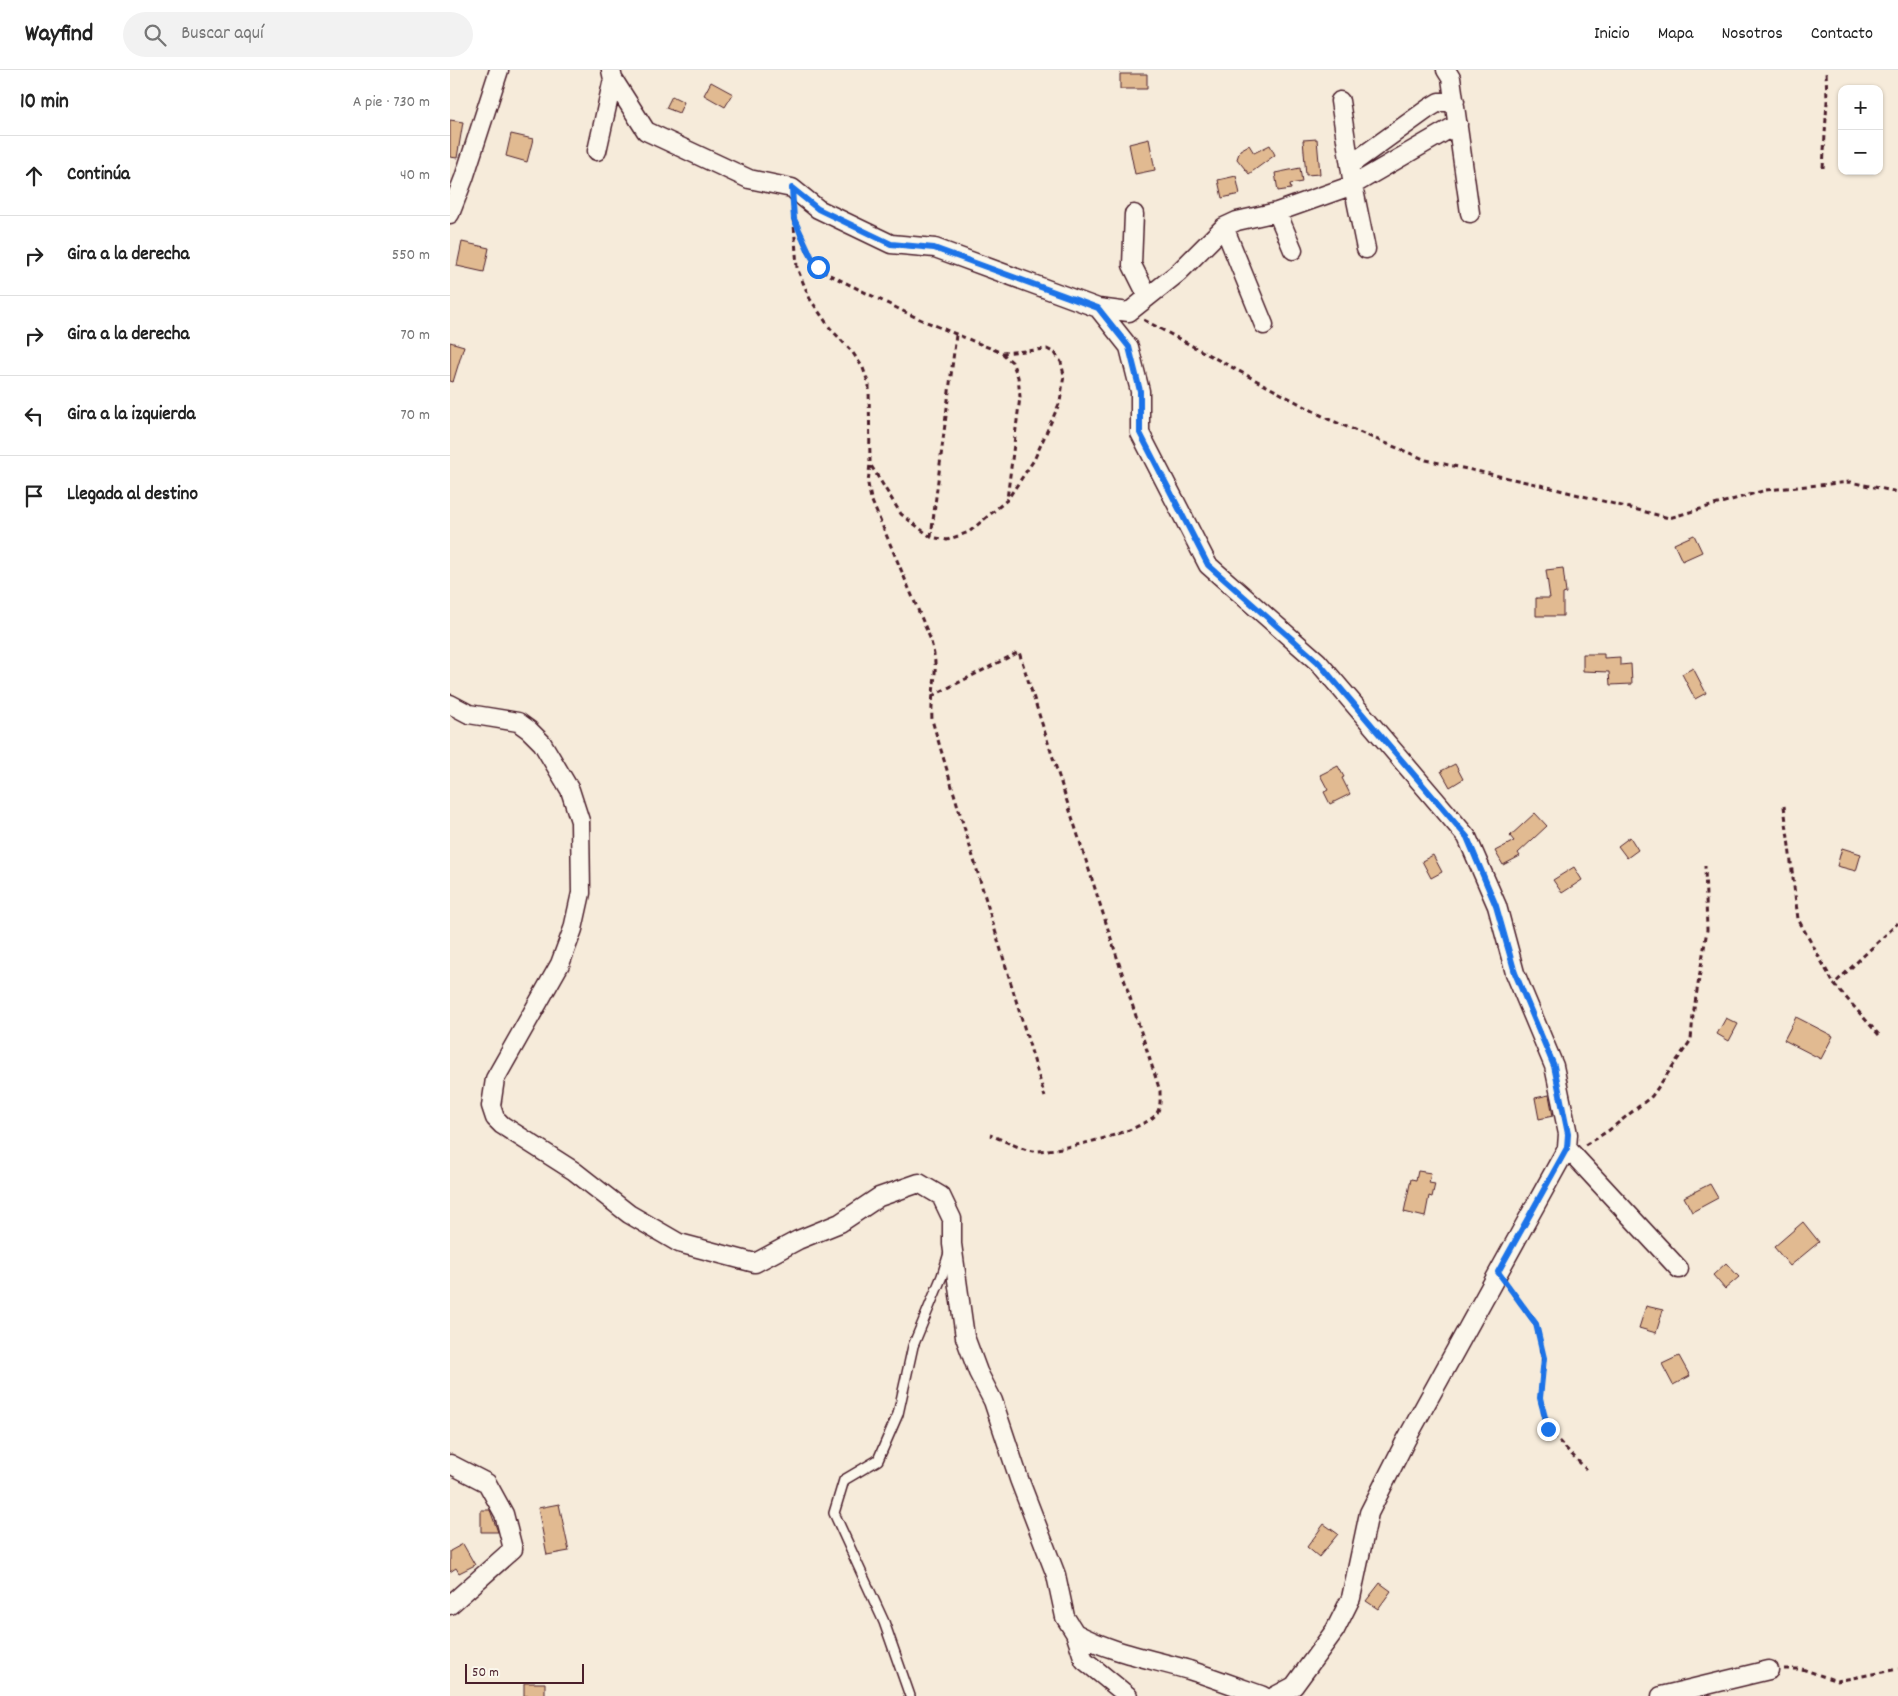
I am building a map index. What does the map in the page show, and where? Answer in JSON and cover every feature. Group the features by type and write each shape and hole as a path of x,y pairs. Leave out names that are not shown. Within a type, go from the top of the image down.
{"street":[{"path":"450,214 457,177 499,70"},
{"path":"1446,70 1451,78 1470,214"},
{"path":"612,74 646,131 749,179 792,188 818,209 891,244 934,248 1098,308 1129,312 1178,273 1224,227 1237,221 1277,212 1353,185 1458,124"},
{"path":"597,151 612,74"},
{"path":"1340,101 1353,185 1366,249"},
{"path":"1350,165 1428,108 1440,102 1454,101"},
{"path":"1277,212 1293,250"},
{"path":"1134,214 1132,265 1148,297"},
{"path":"1224,227 1264,325"},
{"path":"1098,308 1129,347 1140,391 1140,433 1208,565 1318,662 1467,837 1496,906 1515,973 1554,1066 1568,1134 1567,1148 1406,1440 1369,1513 1351,1598 1335,1630 1294,1686 1275,1696"},
{"path":"450,704 470,714 518,722 529,730 542,743 570,790 580,821 581,893 573,929 560,964 495,1079 491,1106 495,1118 502,1125 574,1171 629,1214 679,1243 755,1263 798,1240 840,1223 878,1197 918,1183 941,1196 952,1219 952,1244 965,1337 978,1372 992,1401 1019,1479 1056,1575 1065,1617 1075,1633 1084,1660 1128,1696"},
{"path":"1567,1148 1679,1269"},
{"path":"450,1464 487,1483 504,1514 513,1549 450,1605"},
{"path":"1075,1633 1089,1641 1190,1670 1263,1696"},
{"path":"1661,1696 1769,1670"}],"lane":[{"path":"910,1696 884,1622 834,1513 844,1480 878,1460 898,1414 913,1346 942,1276 952,1244"}],"path":[{"path":"1823,168 1827,101 1826,70"},
{"path":"792,188 797,268 810,299 830,328 854,353 870,385 870,463 868,484 871,499 930,638 934,653 935,672 932,720 1045,1097"},
{"path":"794,219 818,267 830,275 917,318 1002,353 1012,362 1018,377 1020,397 1007,500"},
{"path":"1129,312 1328,419 1426,460 1540,485 1669,518 1766,490 1850,482 1898,492"},
{"path":"931,537 956,335"},
{"path":"870,463 902,514 931,537 947,540 969,532 1007,500 1034,460 1060,402 1064,375 1061,362 1055,353 1047,349 1002,353"},
{"path":"932,696 1019,652 1160,1091 1160,1104 1156,1114 1147,1122 1115,1134 1055,1150 1031,1151 990,1135"},
{"path":"1784,806 1798,919 1834,984 1879,1035"},
{"path":"1567,1148 1580,1148 1595,1139 1652,1096 1691,1040 1693,1014 1707,930 1705,866"},
{"path":"1834,984 1898,923"},
{"path":"1498,1272 1536,1324 1544,1358 1540,1398 1548,1429 1586,1469"},
{"path":"1769,1670 1802,1669 1837,1681 1898,1669"}],"building":[{"path":"1120,74 1147,74 1147,89 1120,89"},
{"path":"711,82 733,94 725,107 704,95"},
{"path":"672,96 684,102 679,113 666,108"},
{"path":"450,120 463,122 457,158 450,157"},
{"path":"511,134 533,139 527,162 506,156"},
{"path":"1149,139 1155,170 1135,174 1129,144"},
{"path":"1317,139 1320,174 1306,175 1303,140"},
{"path":"1249,145 1254,153 1270,145 1275,155 1249,174 1237,159 1240,150"},
{"path":"1300,168 1302,182 1290,184 1291,189 1278,191 1275,173"},
{"path":"1236,176 1240,194 1222,198 1218,180"},
{"path":"462,242 489,248 484,272 457,266"},
{"path":"450,342 464,346 453,382 450,381"},
{"path":"1694,535 1702,552 1682,561 1674,544"},
{"path":"1563,568 1566,593 1563,594 1563,616 1536,616 1536,598 1550,598 1546,570"},
{"path":"1583,654 1604,654 1604,658 1620,657 1620,665 1631,664 1632,684 1610,685 1609,672 1583,671"},
{"path":"1693,668 1706,693 1695,699 1682,674"},
{"path":"1455,764 1463,779 1450,787 1441,771"},
{"path":"1338,766 1350,794 1330,804 1324,792 1328,790 1320,775"},
{"path":"1535,813 1547,826 1518,853 1520,856 1503,865 1495,851 1514,841 1510,836"},
{"path":"1630,837 1638,850 1627,858 1618,846"},
{"path":"1842,848 1861,854 1856,871 1837,866"},
{"path":"1433,855 1442,872 1431,878 1422,861"},
{"path":"1574,867 1582,880 1562,893 1553,880"},
{"path":"1796,1017 1833,1036 1821,1059 1784,1040"},
{"path":"1726,1018 1738,1024 1729,1041 1717,1034"},
{"path":"1549,1095 1553,1116 1539,1119 1535,1098"},
{"path":"1418,1171 1431,1173 1429,1183 1435,1184 1432,1197 1429,1196 1425,1217 1404,1212 1411,1179 1416,1180"},
{"path":"1710,1184 1718,1198 1692,1212 1684,1197"},
{"path":"1803,1222 1819,1242 1790,1266 1774,1247"},
{"path":"1726,1263 1739,1277 1725,1289 1713,1275"},
{"path":"1646,1306 1663,1310 1656,1333 1639,1328"},
{"path":"1679,1356 1690,1376 1673,1385 1662,1364"},
{"path":"559,1504 569,1551 547,1555 538,1508"},
{"path":"481,1510 490,1510 498,1532 481,1532"},
{"path":"1324,1524 1338,1534 1319,1557 1307,1547"},
{"path":"463,1544 475,1565 459,1573 456,1568 450,1572 450,1551"},
{"path":"1380,1583 1391,1591 1378,1609 1366,1601"},
{"path":"524,1683 545,1683 545,1696 524,1696"}],"route":[{"path":"818,267 794,219 792,188 818,209 891,244 934,248 1098,308 1129,347 1140,391 1140,433 1208,565 1318,662 1467,837 1496,906 1515,973 1554,1066 1568,1134 1567,1148 1498,1272 1536,1324 1544,1358 1540,1398 1548,1429"}]}
